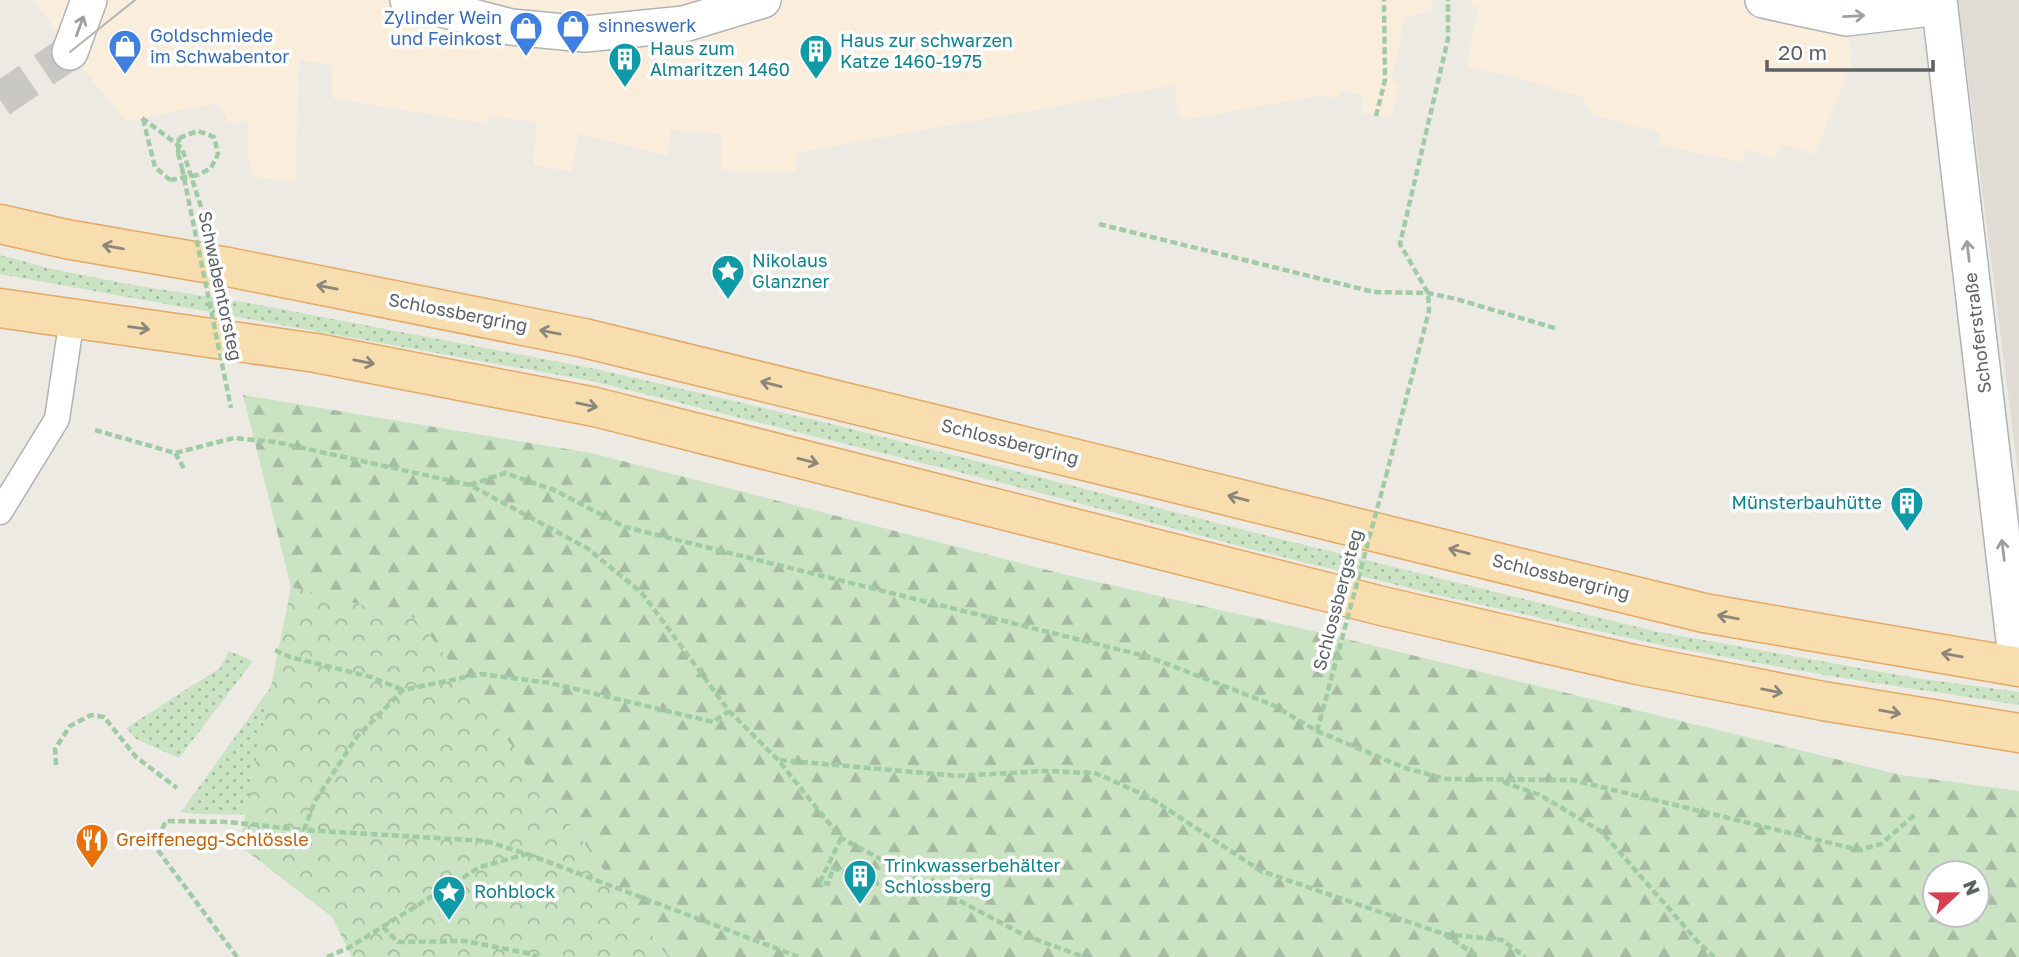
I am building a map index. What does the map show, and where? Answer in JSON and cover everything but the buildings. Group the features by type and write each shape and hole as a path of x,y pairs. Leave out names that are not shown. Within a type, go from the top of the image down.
{"main road":[{"name":"Schlossbergring","path":"0,224 584,338 1704,613 2018,667"},
{"path":"0,308 316,353 595,407 1386,607 1633,664 1823,701 2019,733"}],"street":[{"path":"70,52 89,0"},
{"path":"408,0 511,27 585,34 684,24 763,0"},
{"path":"1763,0 1846,18 1940,4"},
{"name":"Schoferstraße","path":"1940,4 2018,667"}],"lane":[{"path":"0,512 57,419 72,318"}],"path":[{"path":"1376,116 1385,80 1384,0"},
{"path":"1428,293 1399,244 1448,39 1448,0"},
{"name":"Schwabentorsteg","path":"228,267 198,202 183,148 142,118 155,167 170,180 198,174 211,168 218,154 214,137 198,131 178,138 178,153 182,169 231,408"},
{"path":"1099,223 1374,292 1428,293 1456,299 1558,329"},
{"name":"Schlossbergsteg","path":"1317,731 1429,311 1428,293"},
{"path":"57,419 175,453 234,438 276,442 470,485 587,548 642,593 729,711 778,760 841,838 1024,935 1084,957"},
{"path":"175,453 185,471"},
{"path":"470,485 505,473 554,490 625,527 1149,657 1273,705 1317,731 1405,768 1446,779 1573,780 1859,850 1881,844 1917,813"},
{"path":"275,650 290,657 371,677 403,690 481,674 550,682 713,722 729,711"},
{"path":"304,830 315,801 356,738 403,690"},
{"path":"55,765 55,749 70,726 91,715 104,717 136,757 177,788"},
{"path":"778,760 958,776 1043,771 1095,773 1149,797 1261,871 1444,934 1502,940 1525,957"},
{"path":"1499,780 1540,795 1602,832 1714,957"},
{"path":"237,957 154,845 166,821 229,822 304,830 486,841 799,957"},
{"path":"841,838 820,882 828,884 832,868 901,892"},
{"path":"327,957 383,927 480,867 527,854"},
{"path":"383,927 398,942 465,942 537,957"},
{"path":"1444,934 1479,957"}],"shaded area":[{"path":"33,0 1432,0 1432,11 1405,17 1392,79 1400,85 1390,117 1361,113 1363,96 1341,90 1338,98 1322,95 1190,119 1178,118 1175,85 795,153 797,171 722,171 722,134 671,130 668,156 578,133 572,172 533,165 537,122 490,116 487,124 332,98 332,65 299,60 295,182 253,176 248,155 248,120 236,124 228,121 218,103 125,121 48,25 51,23"},
{"path":"1470,0 1763,0 1846,18 1852,62 1815,154 1781,144 1775,160 1746,149 1742,162 1659,145 1660,133 1592,115 1582,97 1515,77 1466,67 1478,7 1472,6"},
{"path":"1958,0 2019,0 2019,480"}],"green space":[{"path":"0,255 52,269 133,285 243,302 596,369 828,423 1252,532 1658,632 1916,678 2019,692 2019,705 1824,675 1665,646 1438,595 1251,549 995,481 592,381 0,274"},
{"path":"243,395 591,453 1067,575 1326,634 1901,775 2019,791 2019,957 668,957 418,619 291,587"},
{"path":"291,587 418,619 668,957 352,957 332,917 239,845"},
{"path":"229,651 253,661 179,758 136,739 126,728 220,668"},
{"path":"281,673 286,815 181,812"}],"tunnel":[{"path":"0,100 70,52"}],"tram line":[{"path":"70,52 135,0"}],"place":[{"name":"sinneswerk","path":"573,56"},
{"name":"Zylinder Wein und Feinkost","path":"526,58"},
{"name":"Goldschmiede im Schwabentor","path":"125,76"},
{"name":"Haus zur schwarzen Katze 1460-1975","path":"816,81"},
{"name":"Haus zum Almaritzen 1460","path":"625,89"},
{"name":"Nikolaus Glanzner","path":"728,301"},
{"name":"Münsterbauhütte","path":"1907,533"},
{"name":"Greiffenegg-Schlössle","path":"92,870"},
{"name":"Trinkwasserbehälter Schlossberg","path":"860,906"},
{"name":"Rohblock","path":"449,922"}]}
